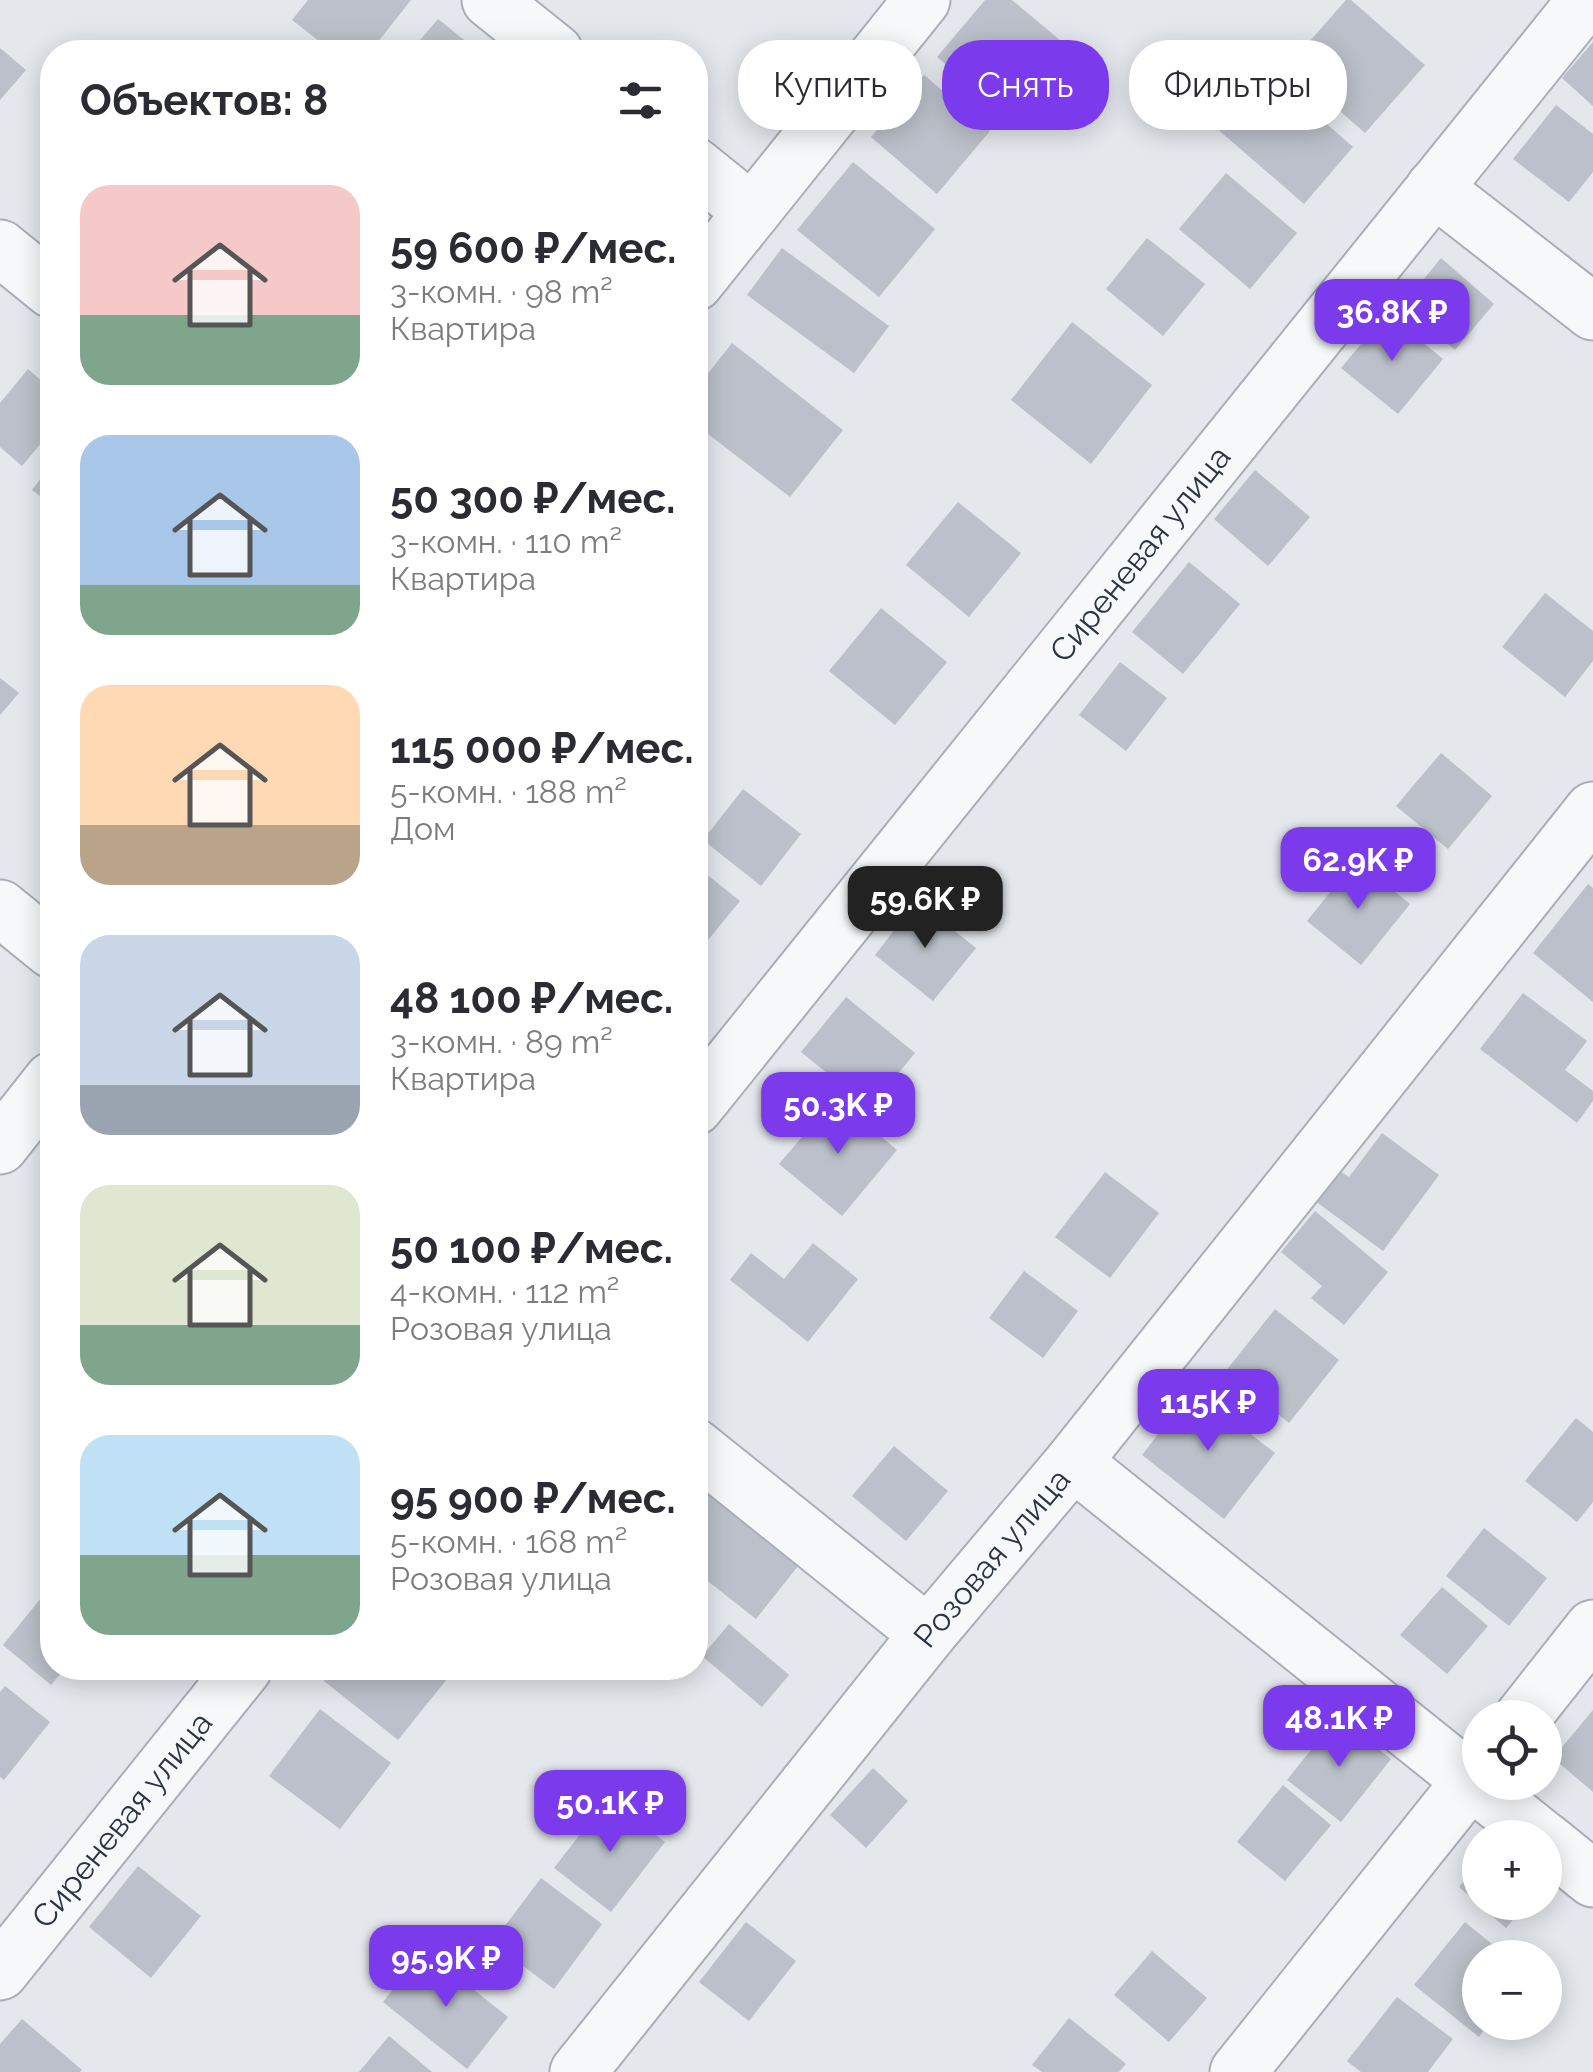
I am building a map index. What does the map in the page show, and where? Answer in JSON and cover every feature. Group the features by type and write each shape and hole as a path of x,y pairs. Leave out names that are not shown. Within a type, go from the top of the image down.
{"street":[{"path":"490,0 540,40"},
{"path":"708,267 922,0"},
{"name":"Сиреневая улица","path":"708,1090 1586,0"},
{"path":"708,176 752,212"},
{"path":"1434,188 1593,312"},
{"path":"0,248 40,280"},
{"name":"Розовая улица","path":"578,2072 928,1634 1073,1462 1593,810"},
{"path":"0,908 40,940"},
{"path":"0,1146 40,1095"},
{"path":"708,1457 928,1634"},
{"path":"1073,1462 1462,1764"},
{"path":"1536,1700 1593,1628"},
{"name":"Сиреневая улица","path":"0,1972 234,1680"},
{"path":"1238,2072 1462,1792"},
{"path":"1502,1800 1523,1820"},
{"path":"1562,1854 1593,1879"}],"building":[{"path":"308,0 411,0 379,40 318,40 292,20"},
{"path":"985,0 1012,0 1060,40 951,40"},
{"path":"1346,0 1351,0 1425,65 1365,133 1347,117 1347,40 1311,40"},
{"path":"438,19 464,40 420,40"},
{"path":"1593,42 1593,106 1562,78"},
{"path":"0,48 26,70 0,100"},
{"path":"924,75 942,90 942,130 990,131 937,194 871,137 877,130 922,130"},
{"path":"1556,105 1593,134 1593,172 1569,202 1513,159"},
{"path":"1218,130 1334,130 1353,147 1304,204"},
{"path":"853,162 935,229 879,297 797,230"},
{"path":"1226,173 1297,233 1250,289 1179,229"},
{"path":"1147,238 1205,284 1163,336 1106,289"},
{"path":"782,248 889,326 854,373 747,295"},
{"path":"1441,258 1494,304 1455,350 1402,306"},
{"path":"1387,313 1443,359 1398,414 1341,368"},
{"path":"1072,322 1152,385 1091,464 1011,400"},
{"path":"732,343 843,430 790,497 708,434 708,373"},
{"path":"28,369 40,380 40,444 22,466 0,447 0,403"},
{"path":"1255,470 1310,517 1268,566 1214,519"},
{"path":"40,479 40,496 32,490"},
{"path":"958,502 1021,553 969,617 906,565"},
{"path":"1189,562 1240,604 1183,674 1132,632"},
{"path":"1545,593 1593,631 1593,661 1565,697 1502,647"},
{"path":"881,608 947,662 895,725 829,671"},
{"path":"1120,662 1167,698 1126,751 1079,715"},
{"path":"0,678 19,693 0,715"},
{"path":"1441,753 1492,796 1448,849 1396,806"},
{"path":"743,789 801,834 761,886 708,844 708,834"},
{"path":"1356,860 1410,904 1361,965 1307,921"},
{"path":"708,875 740,901 708,940"},
{"path":"1588,884 1593,888 1593,1002 1533,953"},
{"path":"917,901 976,948 933,1001 875,955"},
{"path":"1523,993 1587,1041 1565,1070 1593,1091 1593,1101 1577,1123 1480,1049"},
{"path":"846,997 915,1053 870,1108 801,1052"},
{"path":"835,1098 897,1150 842,1216 779,1164"},
{"path":"1382,1133 1439,1175 1383,1251 1311,1198 1334,1167 1349,1177"},
{"path":"1105,1172 1159,1213 1110,1278 1055,1237"},
{"path":"1315,1211 1388,1272 1344,1325 1311,1298 1322,1286 1281,1252"},
{"path":"813,1243 858,1279 808,1342 730,1280 751,1253 784,1279"},
{"path":"1024,1271 1078,1311 1043,1358 989,1318"},
{"path":"1275,1309 1339,1360 1289,1423 1225,1372"},
{"path":"1193,1389 1275,1453 1224,1519 1142,1455"},
{"path":"1576,1418 1593,1432 1593,1502 1577,1522 1525,1481"},
{"path":"894,1446 948,1491 906,1541 852,1496"},
{"path":"708,1494 798,1566 756,1619 708,1581"},
{"path":"1484,1528 1547,1578 1509,1626 1446,1576"},
{"path":"1442,1587 1488,1626 1447,1674 1400,1635"},
{"path":"40,1599 40,1676 3,1645"},
{"path":"729,1624 789,1675 762,1707 708,1661 708,1649"},
{"path":"325,1680 446,1680 398,1740"},
{"path":"5,1686 50,1722 4,1780 0,1777 0,1692"},
{"path":"320,1709 391,1763 340,1829 269,1776"},
{"path":"1593,1710 1593,1792 1562,1766 1562,1747"},
{"path":"1337,1717 1391,1759 1341,1822 1287,1780"},
{"path":"873,1768 908,1801 866,1848 830,1815"},
{"path":"1283,1785 1331,1825 1285,1881 1237,1842"},
{"path":"608,1798 665,1842 611,1912 554,1868"},
{"path":"138,1866 201,1916 151,1978 89,1927"},
{"path":"541,1878 602,1924 554,1989 492,1943"},
{"path":"1497,1920 1513,1920 1506,1928"},
{"path":"746,1922 796,1961 749,2021 699,1982"},
{"path":"1465,1922 1487,1940 1462,1940 1462,2023 1414,1985"},
{"path":"424,1950 508,2017 467,2069 383,2002"},
{"path":"1152,1951 1207,1998 1169,2042 1114,1995"},
{"path":"1397,1997 1453,2039 1428,2072 1361,2072 1347,2061"},
{"path":"1069,2018 1126,2064 1119,2072 1042,2072 1032,2065"},
{"path":"22,2019 82,2070 0,2072 0,2044"},
{"path":"389,2036 432,2072 359,2072"}]}
